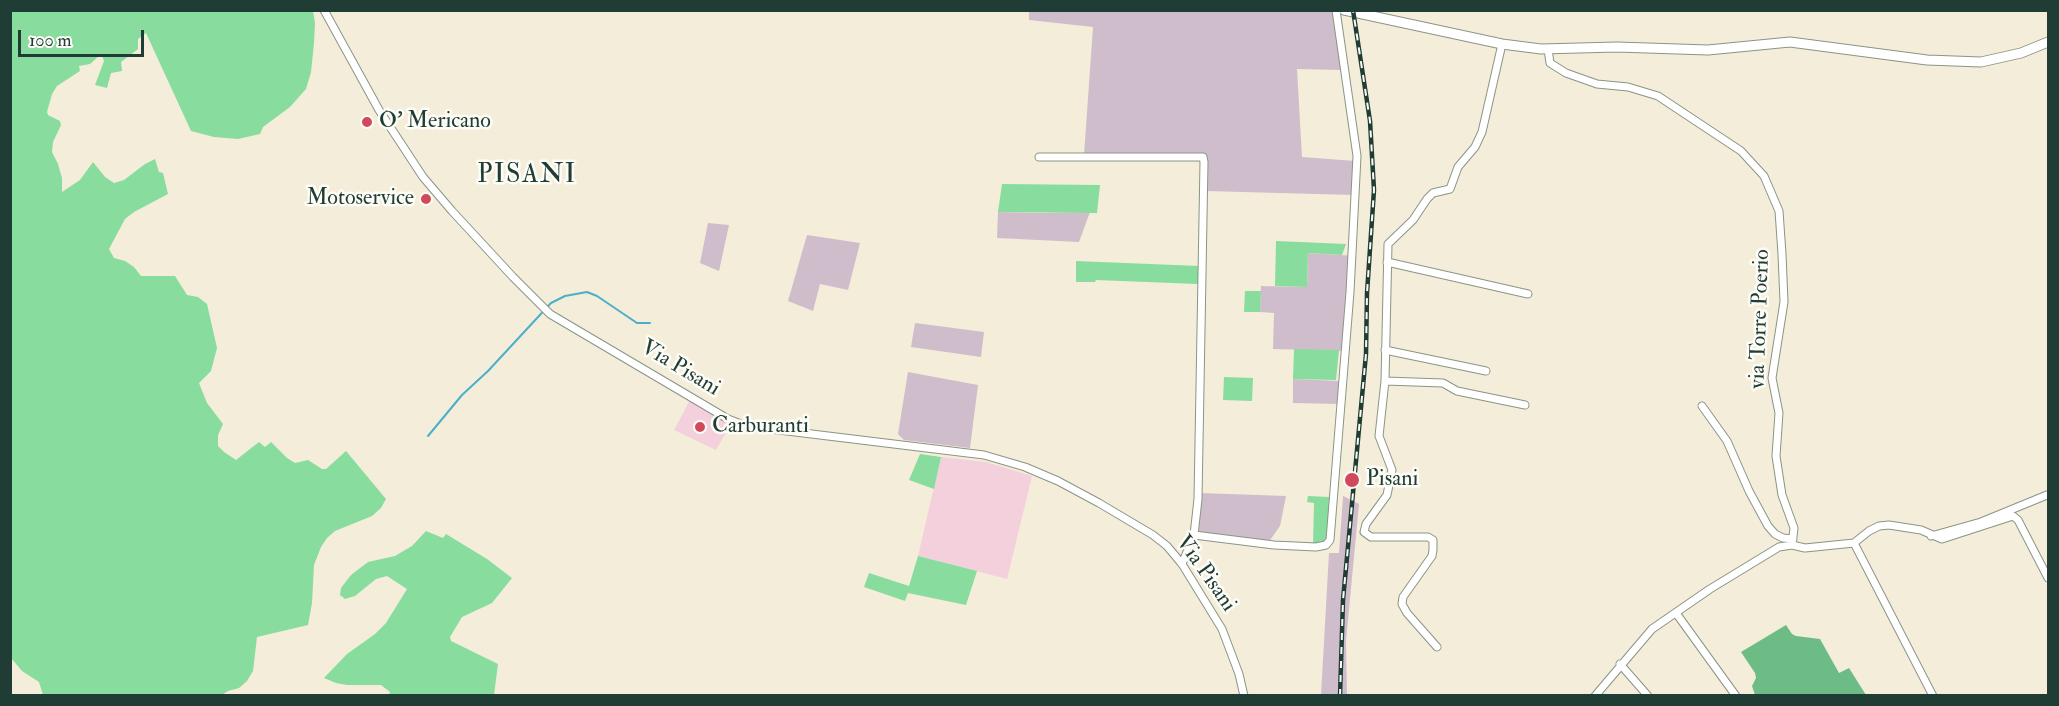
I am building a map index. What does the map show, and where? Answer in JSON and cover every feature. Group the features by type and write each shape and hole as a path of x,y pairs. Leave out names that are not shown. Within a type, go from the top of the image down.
{"main road":[{"path":"1344,10 1502,44 1548,49 1617,47 1708,50 1790,42 1917,58 1981,62 2049,42"}],"street":[{"name":"Via Pisani","path":"324,10 379,110 423,177 452,211 550,314 728,418 746,426 984,455 1024,467 1058,481 1135,523 1167,546 1182,564 1222,629 1239,674 1244,696"},
{"path":"1194,535 1316,548 1326,545 1330,540 1350,292 1357,156 1336,10"},
{"path":"1437,647 1407,613 1402,604 1403,597 1432,556 1434,550 1432,540 1428,537 1371,537 1364,532 1366,524 1387,495 1392,470 1379,436 1385,381 1388,244 1413,220 1433,193 1450,189 1458,167 1475,147 1482,132 1502,44"},
{"name":"via Torre Poerio","path":"1548,49 1550,63 1566,73 1597,84 1628,87 1658,96 1741,151 1764,176 1779,211 1784,302 1772,378 1779,413 1776,456 1782,495 1793,522 1792,542"},
{"path":"1039,157 1203,157 1198,499 1194,535 1182,564"},
{"path":"1387,262 1528,294"},
{"path":"1385,350 1486,371"},
{"path":"1385,381 1443,383 1457,391 1525,405"},
{"path":"1702,406 1727,441 1749,491 1768,526 1775,534 1783,538 1805,548 1854,543 1869,531 1888,525 1921,530 1942,540 2013,516 2018,520 2049,578"},
{"path":"1931,536 1972,525 2047,495"},
{"path":"1595,696 1652,629 1754,561 1792,542"},
{"path":"1854,543 1933,696"},
{"path":"1676,613 1736,696"},
{"path":"1620,664 1648,696"}],"shaded area":[{"path":"1029,10 1330,10 1333,12 1341,70 1297,69 1302,157 1355,161 1354,195 1205,191 1204,156 1084,155 1093,27 1029,20"},
{"path":"998,212 1090,212 1079,242 997,238"},
{"path":"708,223 729,225 719,271 700,263"},
{"path":"807,235 860,243 848,290 820,284 813,311 788,301"},
{"path":"1308,253 1356,256 1349,351 1273,349 1274,313 1260,312 1261,286 1307,287"},
{"path":"915,323 984,332 981,357 911,347"},
{"path":"908,372 978,385 970,448 904,440 898,434"},
{"path":"1293,379 1340,381 1339,404 1293,403"},
{"path":"691,398 732,422 716,450 674,430"},
{"path":"941,457 986,462 1032,476 1007,579 918,556"},
{"path":"1200,493 1286,496 1280,526 1268,543 1196,534"},
{"path":"1343,496 1359,504 1346,641 1347,695 1321,695 1329,553 1339,553"}],"green space":[{"path":"11,10 313,11 314,43 311,72 306,89 290,107 263,127 260,134 238,139 214,137 191,131 146,33 138,39 138,49 121,62 122,71 111,73 107,88 95,85 104,61 100,55 90,64 79,66 80,71 57,86 47,112 48,115 60,121 61,125 53,142 52,152 62,178 62,192 80,180 93,162 105,177 114,183 124,180 155,159 159,172 163,173 168,194 125,219 109,249 114,258 134,267 141,276 175,276 187,295 198,297 207,304 217,348 211,371 199,383 207,403 223,424 218,435 218,446 236,460 259,442 265,447 271,442 295,463 308,460 322,469 326,469 346,451 386,499 381,508 372,516 335,531 321,547 314,565 308,625 257,637 253,671 247,681 239,688 222,695 43,695 39,682 22,671 11,658"},
{"path":"1002,184 1100,185 1097,213 998,212"},
{"path":"1276,241 1346,244 1342,255 1308,253 1307,287 1275,286"},
{"path":"1076,261 1199,266 1199,283 1096,280 1095,282 1076,282"},
{"path":"1245,291 1261,291 1260,312 1244,312"},
{"path":"1294,349 1339,350 1336,380 1293,379"},
{"path":"1224,377 1253,378 1252,401 1223,400"},
{"path":"920,454 941,457 934,489 909,480"},
{"path":"1308,496 1329,497 1328,540 1326,543 1313,546 1314,503 1307,502"},
{"path":"426,531 443,538 446,534 487,559 512,578 492,603 462,617 450,637 451,641 498,664 494,695 389,695 390,692 381,685 347,685 324,678 347,654 386,623 407,589 387,576 376,579 355,596 345,599 340,595 341,588 351,575 368,562 395,556 412,546"},
{"path":"918,556 977,571 966,605 908,593 905,601 864,587 869,573 909,586"},
{"path":"1786,625 1796,636 1820,639 1839,673 1849,668 1866,695 1755,695 1752,686 1756,678 1755,673 1741,652"}],"waterway":[{"path":"428,436 462,395 488,371 551,303 565,296 587,292 597,296 637,323 650,323"}],"railway":[{"path":"1340,696 1343,600 1366,354 1367,293 1374,190 1370,121 1353,10"}],"place":[{"name":"O' Mericano","path":"367,122"},
{"name":"Motoservice","path":"426,199"},
{"name":"Carburanti","path":"700,427"},
{"name":"Pisani","path":"1352,480"}],"district":[{"name":"PISANI","path":"527,176"}]}
